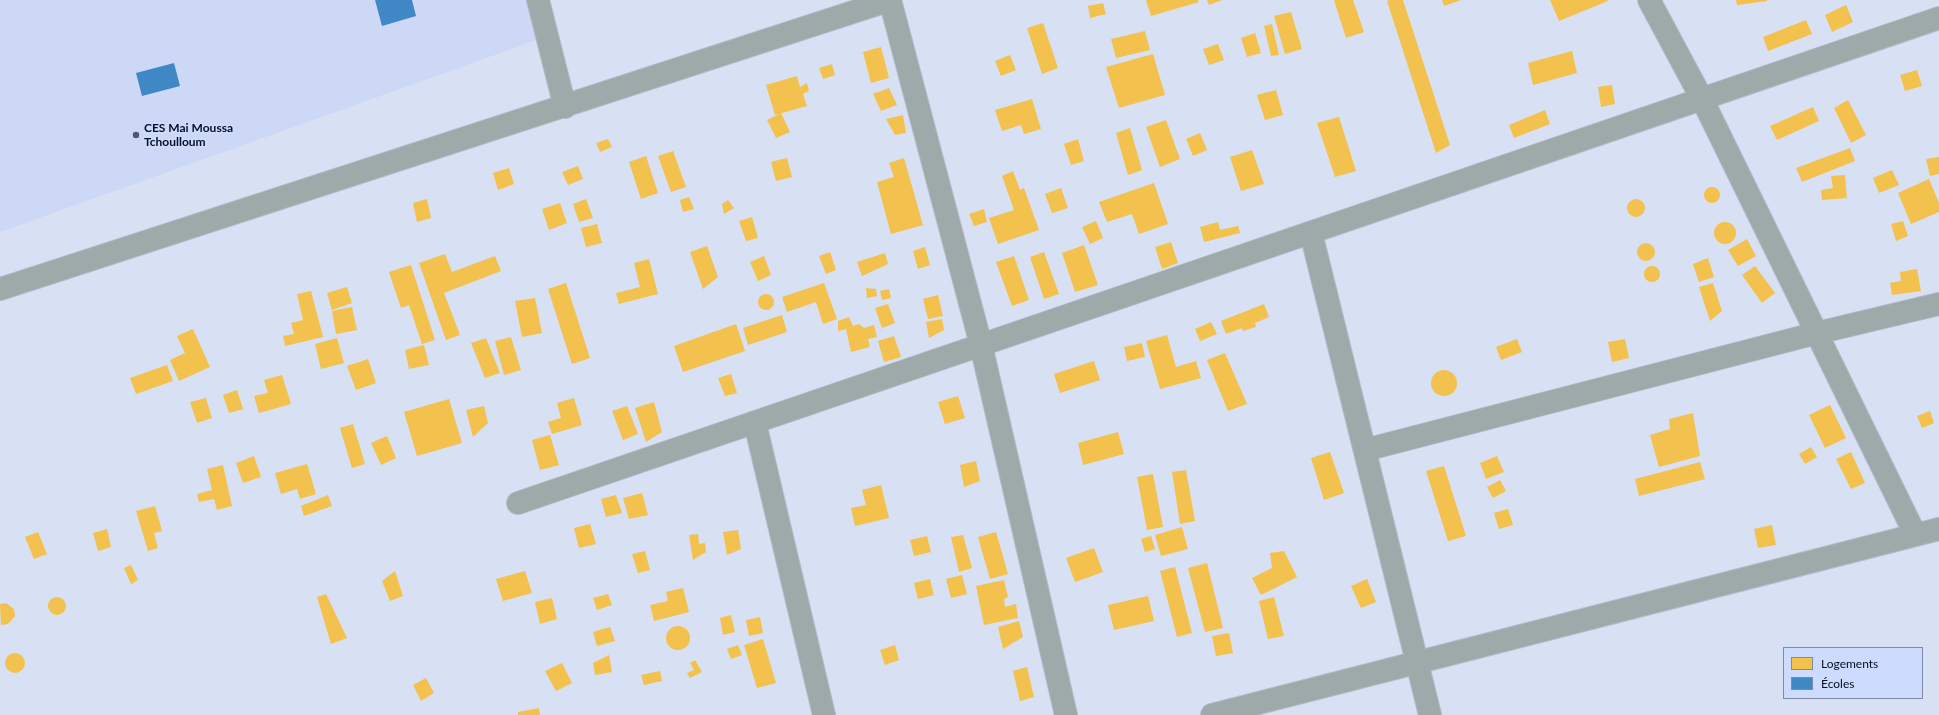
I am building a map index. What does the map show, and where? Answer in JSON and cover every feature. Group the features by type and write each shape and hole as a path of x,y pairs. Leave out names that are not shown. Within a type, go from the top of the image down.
{"street":[{"path":"538,0 565,106"},
{"path":"0,289 890,0 981,345 1066,715"},
{"path":"1649,0 1702,99 1915,534"},
{"path":"518,503 1939,18"},
{"path":"1311,233 1430,715"},
{"path":"1365,450 1817,333 1939,304"},
{"path":"756,423 824,715"},
{"path":"1212,715 1939,528"}],"shaded area":[{"name":"CES Mai Moussa Tchoulloum","path":"0,0 532,0 545,37 0,232"}],"building: Logements":[{"path":"1146,0 1198,0 1199,2 1151,16"},
{"path":"1207,0 1222,0 1209,5"},
{"path":"1334,0 1353,0 1364,32 1346,38"},
{"path":"1403,0 1450,145 1436,153 1387,1"},
{"path":"1442,0 1461,0 1444,6"},
{"path":"1550,0 1607,0 1608,1 1559,21"},
{"path":"1736,0 1767,0 1767,1 1737,5"},
{"path":"1103,3 1106,14 1090,18 1088,6"},
{"path":"1846,5 1853,22 1832,32 1825,15"},
{"path":"1291,12 1302,49 1285,54 1274,16"},
{"path":"1806,20 1812,34 1768,51 1763,37"},
{"path":"1043,23 1058,68 1042,74 1027,28"},
{"path":"1272,24 1279,55 1271,56 1264,26"},
{"path":"1145,31 1150,50 1116,58 1111,39"},
{"path":"1255,33 1261,53 1247,57 1241,38"},
{"path":"1218,44 1224,60 1209,65 1203,49"},
{"path":"881,47 889,78 871,83 863,52"},
{"path":"1572,51 1577,73 1533,85 1528,63"},
{"path":"1153,54 1165,95 1119,108 1106,67"},
{"path":"1010,55 1016,70 1001,76 995,61"},
{"path":"832,64 835,75 823,79 819,68"},
{"path":"1917,70 1922,86 1905,91 1900,75"},
{"path":"797,76 800,87 807,83 809,91 803,94 807,106 775,115 766,85"},
{"path":"1612,85 1615,104 1601,107 1598,87"},
{"path":"889,88 897,105 881,111 873,94"},
{"path":"1276,90 1283,115 1265,120 1257,95"},
{"path":"1032,99 1041,129 1024,134 1021,125 1002,131 995,110"},
{"path":"1848,100 1866,135 1851,143 1834,108"},
{"path":"1813,107 1819,121 1777,140 1770,126"},
{"path":"1545,110 1550,124 1514,138 1509,125"},
{"path":"781,113 790,132 776,138 767,120"},
{"path":"903,115 906,133 895,135 886,119"},
{"path":"1339,117 1356,171 1335,177 1317,123"},
{"path":"1166,120 1180,159 1160,167 1146,127"},
{"path":"1130,128 1142,170 1128,175 1116,133"},
{"path":"1200,133 1207,150 1193,156 1186,139"},
{"path":"608,139 612,147 600,152 596,143"},
{"path":"1078,139 1084,161 1071,165 1064,144"},
{"path":"1850,148 1855,161 1802,182 1796,168"},
{"path":"1252,150 1264,184 1241,191 1230,157"},
{"path":"673,151 686,187 671,192 658,156"},
{"path":"646,156 658,193 641,199 629,162"},
{"path":"1939,157 1939,174 1930,176 1926,159"},
{"path":"787,158 792,177 776,181 771,162"},
{"path":"904,158 923,225 891,234 877,182 894,177 889,163"},
{"path":"578,166 583,179 568,185 562,172"},
{"path":"509,168 514,184 498,190 493,173"},
{"path":"1892,170 1899,185 1879,193 1873,178"},
{"path":"1013,171 1020,190 1024,188 1039,230 998,244 989,218 1014,210 1002,176"},
{"path":"1845,175 1847,198 1822,200 1821,190 1833,188 1831,176"},
{"path":"1929,179 1939,203 1939,212 1911,224 1898,193"},
{"path":"1154,183 1168,224 1139,234 1132,214 1107,222 1099,202"},
{"path":"1712,187 1718,189 1720,195 1718,201 1712,203 1706,201 1704,195 1706,189"},
{"path":"1061,188 1068,208 1052,213 1045,194"},
{"path":"689,197 694,209 683,212 680,200"},
{"path":"427,199 431,218 417,222 413,203"},
{"path":"586,199 593,218 579,222 573,204"},
{"path":"1636,199 1642,202 1645,208 1642,214 1636,217 1630,214 1627,208 1630,202"},
{"path":"728,200 734,208 724,214 722,204"},
{"path":"560,203 567,223 549,230 542,209"},
{"path":"984,209 987,222 974,226 969,214"},
{"path":"752,217 758,238 746,241 739,221"},
{"path":"1096,221 1103,238 1090,244 1082,227"},
{"path":"1903,221 1908,236 1896,241 1891,224"},
{"path":"1218,222 1220,230 1238,226 1240,233 1204,242 1200,227"},
{"path":"1725,222 1733,225 1736,233 1733,241 1725,244 1717,241 1714,233 1717,225"},
{"path":"597,224 602,243 586,247 581,228"},
{"path":"1747,239 1756,256 1738,266 1728,250"},
{"path":"1171,242 1178,263 1162,269 1155,247"},
{"path":"1646,243 1650,244 1654,248 1654,256 1650,260 1646,261 1642,260 1638,256 1637,252 1638,248 1642,244"},
{"path":"1084,245 1098,285 1075,292 1062,253"},
{"path":"707,246 718,277 703,289 690,252"},
{"path":"925,247 930,265 918,269 913,251"},
{"path":"830,252 836,270 826,274 819,256"},
{"path":"1044,252 1059,294 1044,299 1030,257"},
{"path":"885,253 888,264 862,276 857,262"},
{"path":"445,254 452,272 495,256 501,271 444,293 460,335 446,340 419,263"},
{"path":"764,256 771,275 758,281 750,262"},
{"path":"1014,256 1029,300 1012,306 996,262"},
{"path":"1708,258 1714,277 1699,282 1693,264"},
{"path":"649,259 658,294 619,304 616,293 640,287 634,263"},
{"path":"411,265 435,340 422,344 409,305 401,308 389,272"},
{"path":"1652,266 1658,268 1660,274 1658,280 1652,282 1646,280 1644,274 1646,268"},
{"path":"1755,266 1775,293 1762,303 1742,275"},
{"path":"1917,269 1921,291 1892,295 1890,283 1901,281 1900,272"},
{"path":"566,283 590,358 572,364 548,289"},
{"path":"824,283 837,319 823,324 816,302 787,312 782,297"},
{"path":"1713,283 1722,311 1710,321 1699,287"},
{"path":"347,287 352,303 332,310 327,293"},
{"path":"866,288 876,289 877,296 867,298"},
{"path":"889,289 891,298 882,300 880,291"},
{"path":"311,291 323,337 285,346 283,336 294,334 291,323 303,320 297,294"},
{"path":"766,294 772,296 774,302 772,308 766,310 760,308 758,302 760,296"},
{"path":"938,295 943,316 928,319 923,299"},
{"path":"535,298 542,333 522,337 515,301"},
{"path":"888,304 895,323 882,328 875,308"},
{"path":"1264,304 1269,317 1255,323 1256,327 1243,331 1242,328 1226,334 1221,321"},
{"path":"352,307 357,330 336,334 332,311"},
{"path":"782,315 787,332 748,345 743,328"},
{"path":"849,317 853,326 859,324 864,328 874,325 877,337 868,339 870,347 851,352 846,329 838,331 838,321"},
{"path":"942,319 944,330 929,338 926,322"},
{"path":"1211,322 1217,334 1200,341 1195,329"},
{"path":"736,324 745,351 683,372 674,346"},
{"path":"193,329 210,367 179,381 170,360 185,353 177,336"},
{"path":"1167,335 1176,367 1196,361 1201,378 1160,389 1146,341"},
{"path":"894,336 901,357 884,362 878,341"},
{"path":"511,337 521,370 504,375 495,341"},
{"path":"337,338 344,363 321,369 315,344"},
{"path":"486,338 500,373 485,378 471,343"},
{"path":"1517,339 1522,352 1501,360 1496,347"},
{"path":"1625,339 1629,358 1612,362 1608,342"},
{"path":"1142,343 1145,357 1127,361 1124,347"},
{"path":"424,345 429,365 409,369 405,350"},
{"path":"1225,353 1247,404 1228,411 1207,360"},
{"path":"368,359 376,383 356,390 347,366"},
{"path":"1094,361 1100,380 1060,393 1054,374"},
{"path":"167,365 173,381 136,394 130,378"},
{"path":"1444,370 1453,374 1457,383 1453,392 1444,396 1435,392 1431,383 1435,374"},
{"path":"731,374 737,393 725,396 718,378"},
{"path":"282,375 291,404 259,413 254,396 268,393 264,380"},
{"path":"237,390 243,409 229,413 223,395"},
{"path":"958,396 965,418 945,424 938,402"},
{"path":"206,398 212,418 197,423 190,402"},
{"path":"574,398 582,425 552,434 548,422 561,418 557,403"},
{"path":"449,399 462,443 417,456 404,412"},
{"path":"654,402 662,432 646,442 635,408"},
{"path":"1830,405 1846,438 1825,448 1809,415"},
{"path":"484,406 488,423 473,437 466,410"},
{"path":"627,406 638,434 623,440 612,411"},
{"path":"1930,411 1934,423 1922,428 1917,416"},
{"path":"1693,413 1700,456 1659,467 1650,435 1670,429 1669,419"},
{"path":"353,424 365,464 352,468 340,428"},
{"path":"1118,432 1124,454 1083,465 1078,443"},
{"path":"550,435 559,465 540,470 532,440"},
{"path":"387,436 396,458 381,465 371,443"},
{"path":"1811,447 1817,457 1805,464 1799,454"},
{"path":"1330,452 1344,493 1324,500 1311,458"},
{"path":"1851,452 1865,483 1851,489 1836,459"},
{"path":"254,456 261,477 243,483 236,463"},
{"path":"1497,456 1504,472 1486,479 1480,463"},
{"path":"976,461 980,481 964,487 960,465"},
{"path":"1700,462 1705,479 1639,496 1635,479"},
{"path":"307,464 316,494 300,499 297,489 281,494 275,473"},
{"path":"223,465 232,506 217,510 214,499 199,502 197,494 212,490 207,469"},
{"path":"1444,466 1466,536 1448,541 1426,471"},
{"path":"1186,470 1195,521 1180,524 1172,472"},
{"path":"1153,474 1163,527 1147,530 1137,477"},
{"path":"1500,480 1506,491 1493,498 1487,487"},
{"path":"881,485 889,518 855,526 851,508 866,505 862,490"},
{"path":"642,493 648,515 629,519 623,498"},
{"path":"328,495 332,506 304,516 301,506"},
{"path":"616,495 622,513 606,517 601,499"},
{"path":"155,506 162,531 154,533 158,548 148,551 136,511"},
{"path":"1508,509 1513,525 1499,529 1494,513"},
{"path":"590,524 596,544 579,548 574,528"},
{"path":"1772,525 1776,545 1758,548 1754,529"},
{"path":"1182,527 1188,549 1161,556 1155,535"},
{"path":"107,529 111,547 98,551 93,533"},
{"path":"738,530 741,549 727,555 723,532"},
{"path":"38,532 47,554 34,559 25,537"},
{"path":"996,532 1008,574 990,579 978,537"},
{"path":"698,534 699,544 705,543 706,552 693,560 689,535"},
{"path":"963,535 972,568 959,572 951,537"},
{"path":"927,536 931,552 914,556 910,540"},
{"path":"1151,536 1155,549 1145,552 1141,539"},
{"path":"1094,548 1103,572 1075,582 1066,558"},
{"path":"645,551 650,570 638,573 632,554"},
{"path":"1284,551 1297,577 1261,595 1252,578 1272,568 1270,553"},
{"path":"1207,563 1223,628 1205,632 1188,568"},
{"path":"131,565 138,580 131,584 124,568"},
{"path":"1175,567 1192,633 1177,637 1160,571"},
{"path":"395,571 403,596 390,601 382,581"},
{"path":"525,571 532,593 503,601 496,579"},
{"path":"962,575 967,594 951,598 946,579"},
{"path":"930,579 934,595 918,599 914,583"},
{"path":"1367,579 1376,602 1361,608 1351,586"},
{"path":"1004,580 1008,597 1004,599 1005,607 1016,604 1018,618 984,625 976,586"},
{"path":"683,588 689,612 654,621 650,605 668,601 666,592"},
{"path":"326,594 347,638 331,644 317,597"},
{"path":"608,594 612,605 597,610 593,598"},
{"path":"1148,596 1154,621 1114,630 1108,605"},
{"path":"57,597 63,600 66,606 63,612 57,615 51,612 48,606 51,600"},
{"path":"1274,597 1284,636 1268,639 1259,601"},
{"path":"552,598 557,619 540,624 535,602"},
{"path":"6,603 14,609 15,616 8,624 1,625 0,604"},
{"path":"731,615 735,632 723,635 720,618"},
{"path":"760,617 763,633 749,636 746,620"},
{"path":"1019,621 1023,637 1003,649 998,627"},
{"path":"678,626 683,627 689,633 689,643 683,649 678,650 673,649 667,643 666,638 667,633 673,627"},
{"path":"610,627 615,641 597,646 593,632"},
{"path":"1229,633 1233,653 1216,656 1212,636"},
{"path":"763,639 776,683 757,688 744,645"},
{"path":"738,645 742,655 731,659 727,649"},
{"path":"895,645 899,660 885,665 880,650"},
{"path":"15,653 22,656 25,663 22,670 15,673 8,670 5,663 8,656"},
{"path":"609,655 612,672 595,675 593,663"},
{"path":"695,660 702,672 690,678 687,673 694,670 690,663"},
{"path":"562,663 572,683 556,691 545,671"},
{"path":"1027,667 1034,697 1020,701 1013,671"},
{"path":"660,671 662,681 644,685 641,675"},
{"path":"426,678 434,693 421,701 413,685"},
{"path":"539,708 540,715 518,715 518,712"}],"building: Écoles":[{"path":"375,0 412,0 416,16 382,26"},
{"path":"174,63 180,86 142,96 136,73"}],"place":[{"name":"CES Mai Moussa Tchoulloum","path":"136,135"}]}
